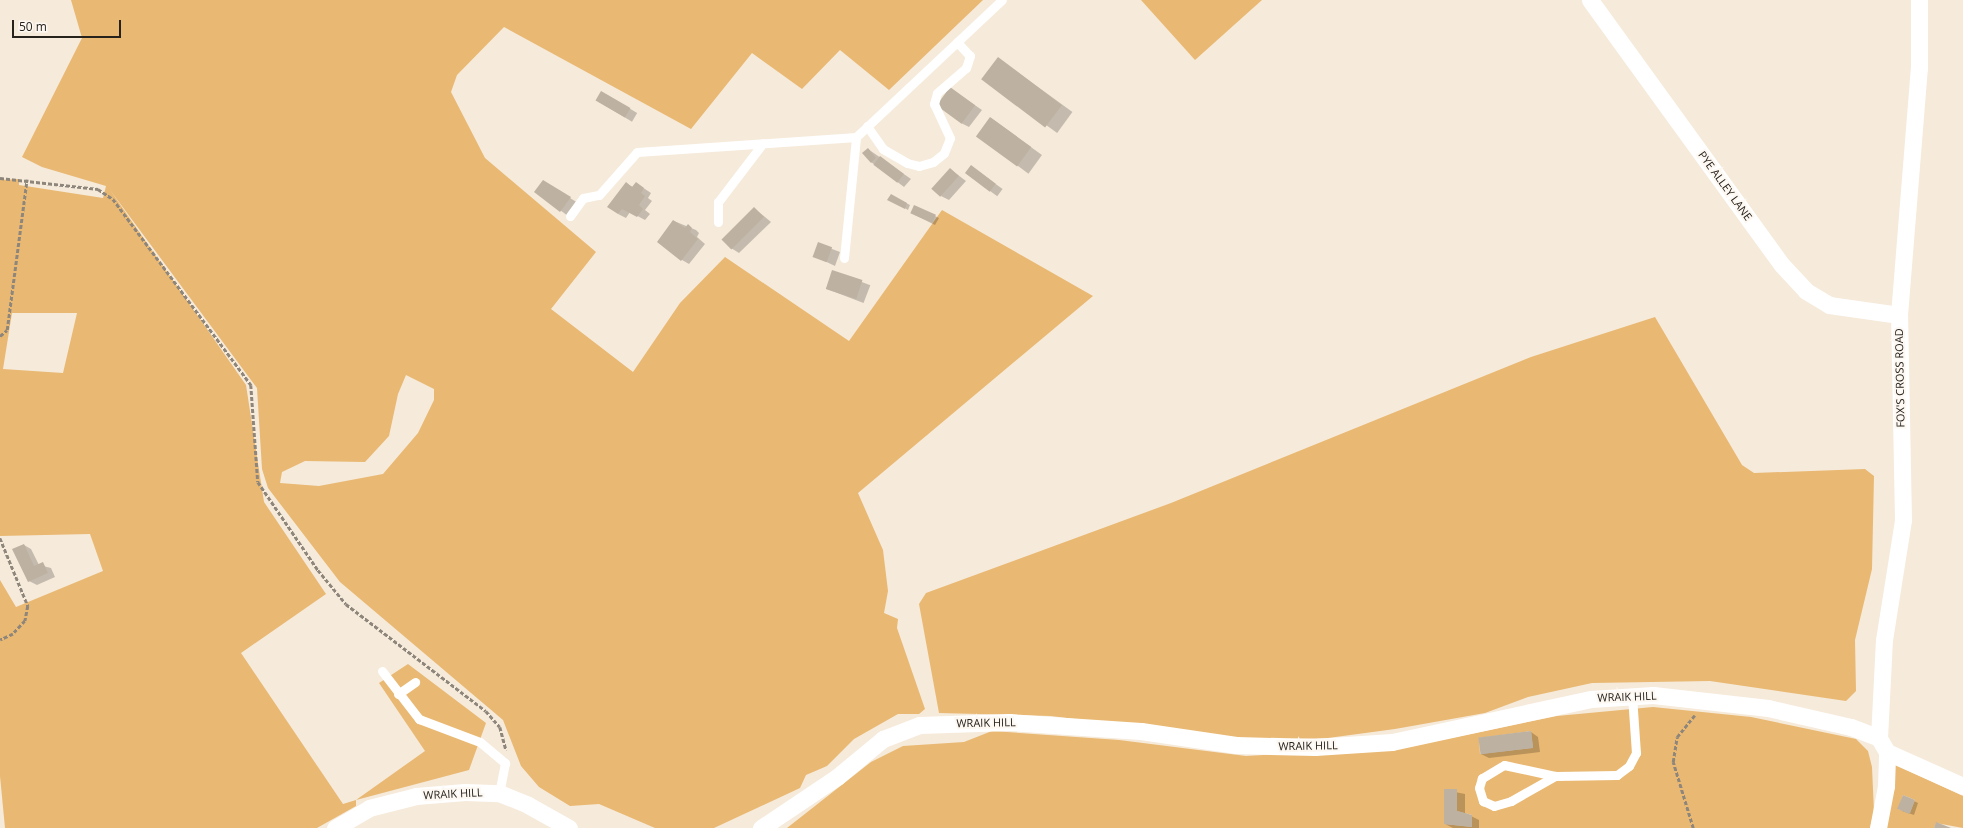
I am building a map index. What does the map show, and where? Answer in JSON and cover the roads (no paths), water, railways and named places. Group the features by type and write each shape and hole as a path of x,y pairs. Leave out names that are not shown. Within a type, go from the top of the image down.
{"street":[{"name":"PYE ALLEY LANE","path":"1590,0 1782,266 1806,292 1830,305 1899,315"},
{"name":"FOX'S CROSS ROAD","path":"1879,738 1884,640 1903,520 1899,315 1919,68 1919,0"},
{"name":"WRAIK HILL","path":"761,828 837,777 883,739 919,725 1009,722 1141,731 1236,745 1315,747 1392,742 1591,698 1632,696 1695,700 1768,708 1851,727 1879,738"},
{"path":"1878,828 1886,786 1887,752 1879,738"},
{"path":"1887,752 1963,786"},
{"name":"WRAIK HILL","path":"335,828 369,808 416,796 498,793 528,805 569,828"}],"lane":[{"path":"570,216 582,198 599,195 637,152 856,136 1002,0"},
{"path":"867,126 883,149 907,163 919,166 932,162 944,153 950,138 934,104 937,93 966,68 970,56 957,42"},
{"path":"844,258 856,136"},
{"path":"718,222 718,202 763,143"},
{"path":"382,671 398,694 419,719 480,742 505,763 498,793"},
{"path":"398,694 415,682"},
{"path":"1556,776 1511,801 1494,806 1483,801 1479,788 1482,778 1504,765 1556,776 1617,775 1629,766 1636,753 1632,696"}]}
